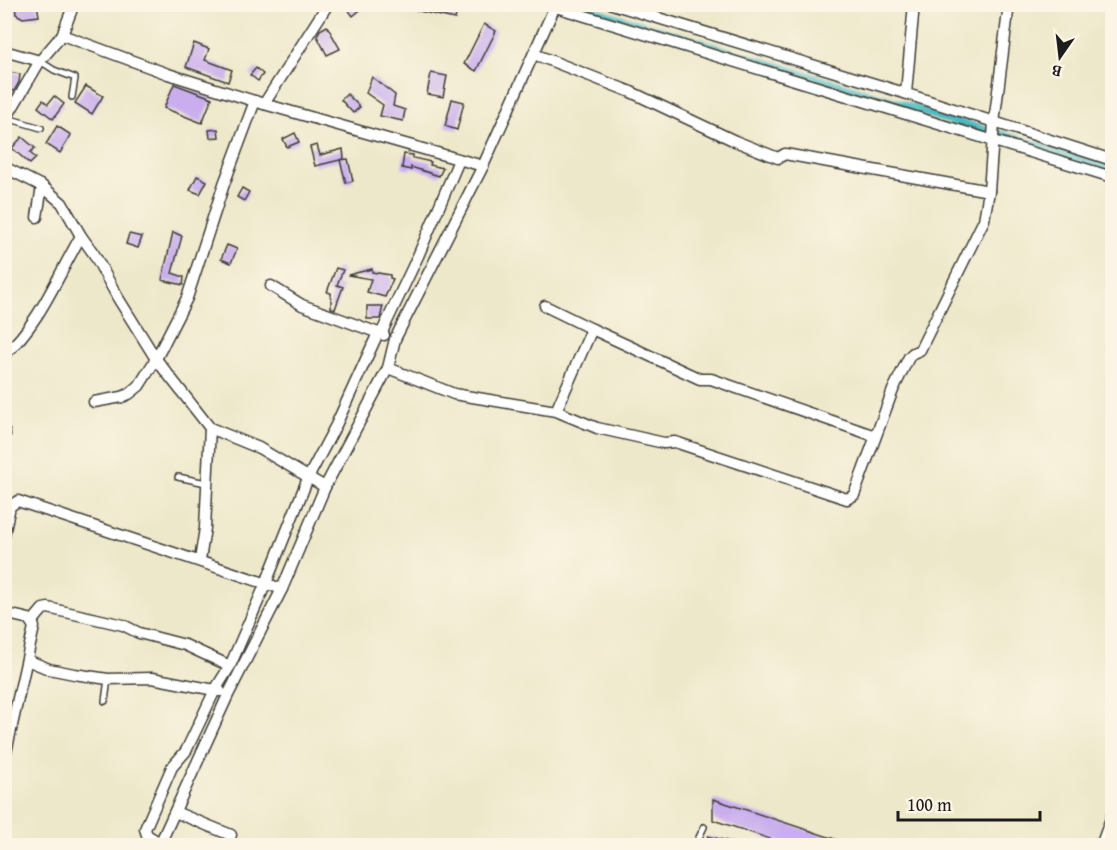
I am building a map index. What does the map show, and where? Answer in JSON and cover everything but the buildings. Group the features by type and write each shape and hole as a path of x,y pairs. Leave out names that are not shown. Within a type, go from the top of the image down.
{"street":[{"path":"6,120 40,61 62,35 74,4"},
{"path":"94,402 129,394 139,386 156,359 187,298 224,184 259,103 328,4"},
{"path":"612,4 1113,160"},
{"path":"896,109 902,93 914,4"},
{"path":"388,368 454,394 556,411 597,428 663,443 675,442 847,499 854,495 875,436 903,369 913,353 920,350 984,220 1009,4"},
{"path":"459,160 418,256 308,478 230,666 215,690 188,748 172,767 161,792 145,829 147,834 160,844 228,695 282,589 325,487 388,368 395,339 483,166 534,54 552,5 1113,177"},
{"path":"62,35 168,74 259,103 483,166"},
{"path":"4,51 40,61"},
{"path":"534,54 631,92 735,141 778,158 785,154 989,191"},
{"path":"4,167 42,186 62,203 156,359 210,428 259,448 325,487"},
{"path":"37,216 42,186"},
{"path":"4,355 16,345 36,319 81,236"},
{"path":"271,286 302,305 395,339"},
{"path":"545,306 699,379 711,379 875,436"},
{"path":"556,411 592,330"},
{"path":"200,560 205,528 210,428"},
{"path":"4,535 10,506 18,501 282,589"},
{"path":"32,622 44,609 48,608 123,625 137,632 185,645 230,666"},
{"path":"4,613 29,619 34,627 4,761"},
{"path":"27,660 61,672 108,679 152,678 215,690 228,695"},
{"path":"188,748 201,755"},
{"path":"161,792 180,800"},
{"path":"175,812 231,835"},
{"path":"1101,846 1113,816"},
{"path":"142,846 147,834"}],"lane":[{"path":"40,61 54,70 75,78 72,97"},
{"path":"6,120 41,128"},
{"path":"178,477 206,483"},
{"path":"105,701 108,679"},
{"path":"695,846 704,826"}],"waterway":[{"path":"569,4 1112,169"}]}
